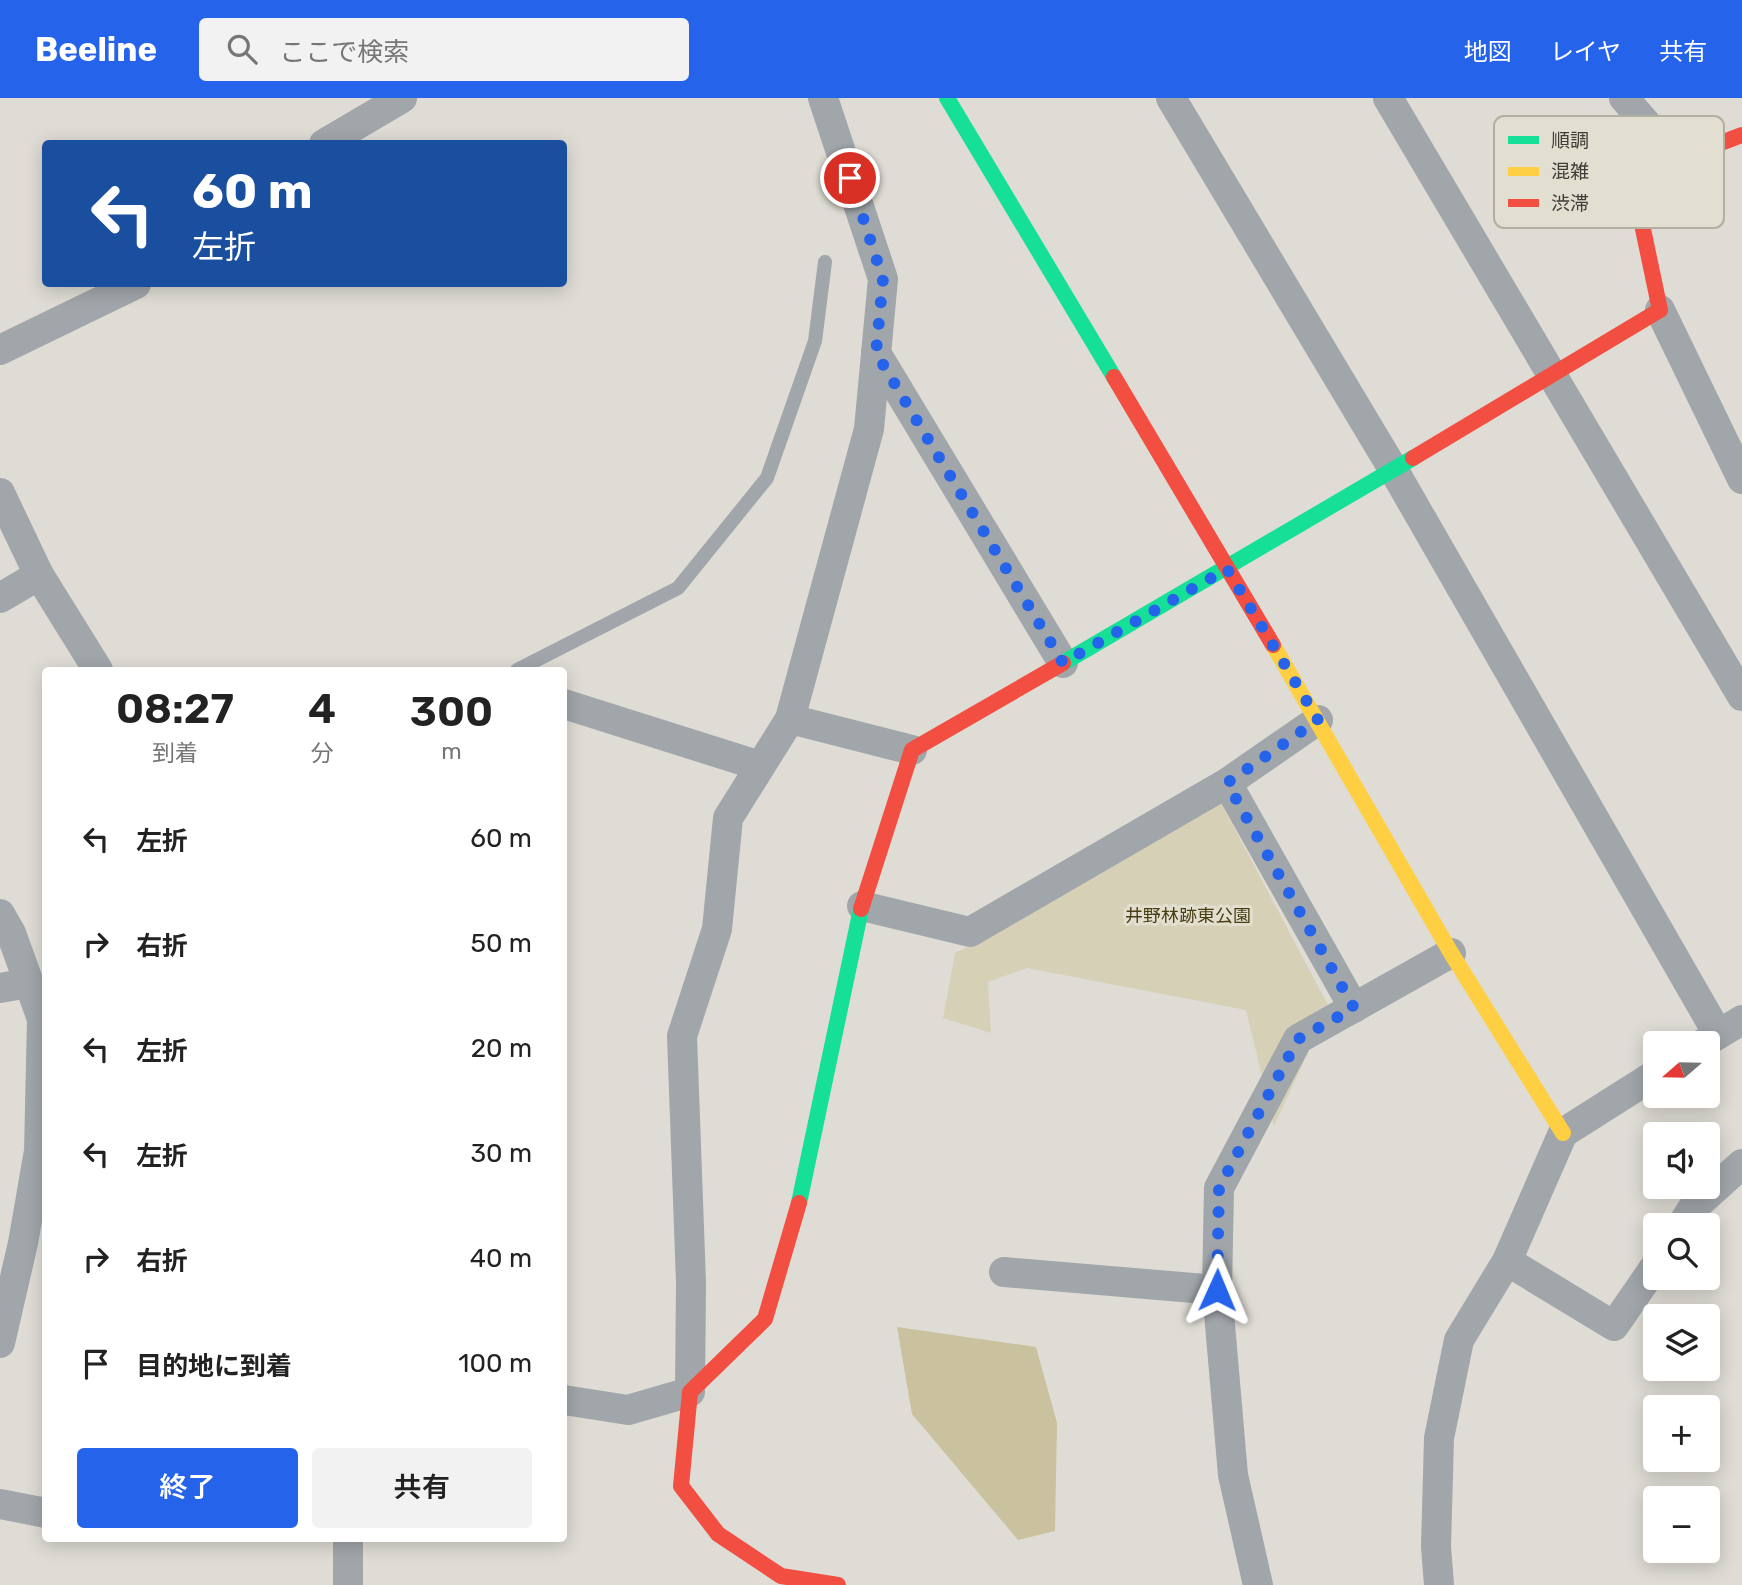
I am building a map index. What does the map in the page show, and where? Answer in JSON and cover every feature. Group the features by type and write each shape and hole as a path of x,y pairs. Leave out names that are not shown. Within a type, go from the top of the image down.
{"street":[{"path":"331,140 402,98"},
{"path":"823,98 883,279 869,429 790,719 728,818 717,929 682,1036 691,1282 690,1392 681,1486 718,1534 780,1576 829,1584"},
{"path":"947,98 1318,720 1451,953 1563,1133"},
{"path":"1171,98 1393,469 1721,1032"},
{"path":"1388,98 1742,696"},
{"path":"1624,98 1640,116"},
{"path":"1724,142 1742,135"},
{"path":"1643,228 1660,310 1742,479"},
{"path":"0,350 130,287"},
{"path":"567,1400 628,1410 690,1392 765,1319 802,1193 862,906 912,750 1227,569 1660,310"},
{"path":"876,353 1063,663"},
{"path":"0,493 39,575 96,667"},
{"path":"0,598 39,575"},
{"path":"567,705 760,766"},
{"path":"790,719 912,750"},
{"path":"862,906 970,932 1227,783 1318,720"},
{"path":"1227,783 1354,1008"},
{"path":"0,914 42,1019 40,1138 12,1245 0,1343"},
{"path":"1258,1585 1233,1475 1217,1290 1219,1188 1298,1039 1451,953"},
{"path":"0,988 29,983"},
{"path":"1439,1585 1436,1547 1439,1438 1459,1340 1507,1261 1563,1133 1643,1082"},
{"path":"1690,1213 1742,1164"},
{"path":"1507,1261 1615,1326 1643,1284"},
{"path":"1004,1272 1217,1290"},
{"path":"0,1504 42,1512"},
{"path":"348,1542 348,1585"}],"lane":[{"path":"523,667 678,588 767,478 815,341 825,262"}],"green space":[{"name":"井野林跡東公園","path":"1221,803 1329,1007 1274,1126 1246,1010 1027,968 988,982 991,1033 943,1018 955,953 1003,929"}],"shaded area":[{"path":"897,1327 1036,1347 1057,1423 1055,1531 1018,1540 912,1414"}],"traffic: fast":[{"path":"947,98 1114,377"},
{"path":"1063,663 1413,458"},
{"path":"799,1203 861,909"}],"traffic: slow":[{"path":"1273,645 1451,953 1563,1133"}],"traffic: jam":[{"path":"1724,142 1742,135"},
{"path":"1413,458 1660,310 1643,228"},
{"path":"1114,377 1273,645"},
{"path":"861,909 912,750 1063,663"},
{"path":"799,1203 765,1319 690,1392 681,1486 718,1534 781,1576 838,1585"}],"route":[{"path":"850,178 883,279 876,353 1063,663 1227,569 1318,720 1227,783 1354,1008 1298,1039 1219,1188 1217,1290"}]}
